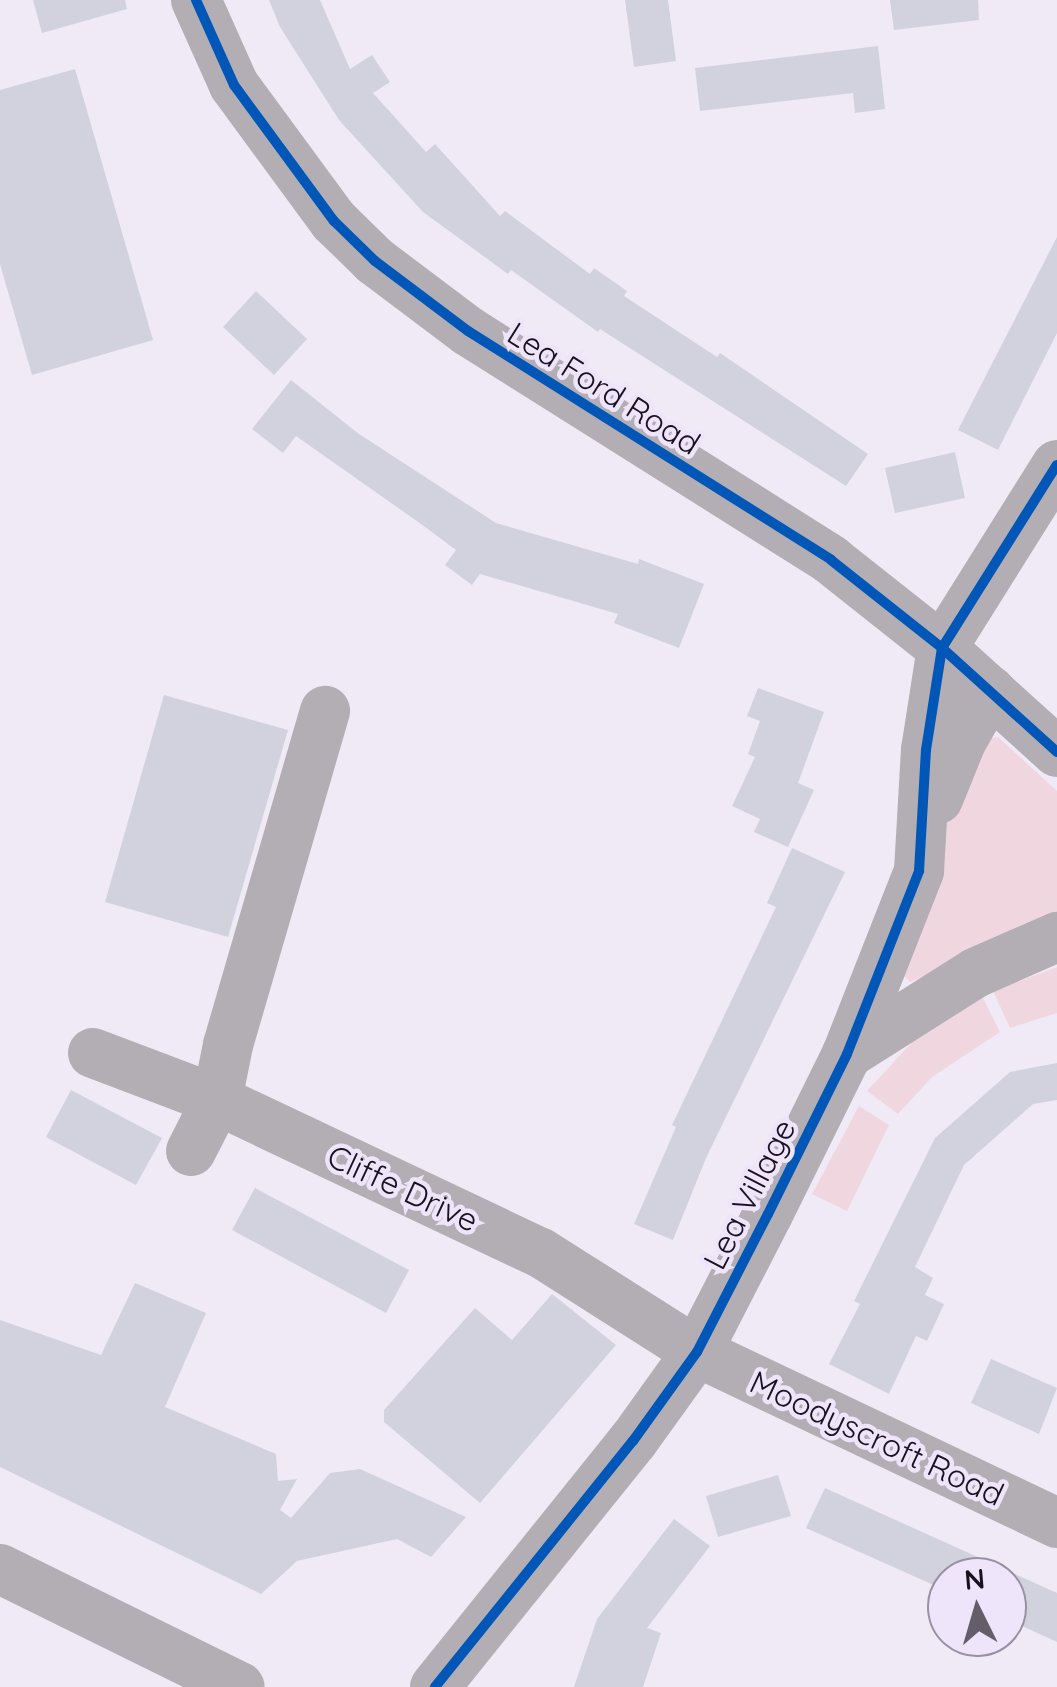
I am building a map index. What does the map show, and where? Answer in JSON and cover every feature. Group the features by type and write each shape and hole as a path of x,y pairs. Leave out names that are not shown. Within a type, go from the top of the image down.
{"street":[{"name":"Lea Ford Road","path":"196,0 234,85 334,221 375,260 468,331 831,560 942,648 1057,752"},
{"path":"942,648 1057,465"},
{"name":"Lea Village","path":"435,1687 633,1441 697,1352 846,1054 919,871 926,750 942,648"},
{"path":"919,871 930,842 939,792 990,690"},
{"path":"191,1151 217,1100 228,1045 325,710"},
{"name":"Lea Village","path":"846,1054 929,999 1046,944"},
{"name":"Cliffe Drive","path":"94,1053 217,1100 540,1252 697,1352"},
{"name":"Moodyscroft Road","path":"697,1352 1057,1523"},
{"path":"0,1569 240,1687"}],"shaded area":[{"path":"998,737 1057,791 1057,924 910,982 903,974 947,802 985,739"},
{"path":"1057,967 1057,1013 1010,1028 993,991"},
{"path":"983,998 1000,1032 932,1077 898,1114 867,1091 915,1039"},
{"path":"859,1106 889,1125 847,1211 812,1194"}],"building":[{"path":"33,0 125,0 127,9 42,33"},
{"path":"269,0 320,0 350,69 372,55 390,82 373,93 426,152 435,144 500,216 505,211 590,274 594,268 627,291 624,296 717,357 720,353 868,454 846,486 600,329 598,332 511,270 508,274 423,212 339,120 280,27"},
{"path":"625,0 668,0 676,61 634,67"},
{"path":"890,0 978,0 979,20 894,30"},
{"path":"878,46 885,109 855,113 853,93 700,111 695,68"},
{"path":"75,69 153,340 32,375 0,264 0,90"},
{"path":"1057,237 1057,333 998,450 958,430"},
{"path":"256,291 307,339 274,375 223,327"},
{"path":"291,380 359,434 496,523 638,564 639,559 704,584 679,648 614,623 618,614 480,574 472,585 445,565 456,550 421,524 296,436 283,453 252,429"},
{"path":"955,452 965,498 895,513 885,468"},
{"path":"758,688 824,712 798,783 814,790 788,847 754,832 760,819 732,806 755,757 748,754 760,721 747,716"},
{"path":"164,695 288,730 228,937 105,902"},
{"path":"792,848 845,872 706,1158 673,1240 634,1224 676,1127 672,1125 776,907 767,903"},
{"path":"1057,1063 1057,1100 1033,1104 964,1165 915,1267 933,1278 925,1295 944,1304 927,1341 916,1336 889,1394 829,1364 860,1304 854,1301 935,1138 1010,1072"},
{"path":"71,1090 162,1138 136,1185 46,1137"},
{"path":"255,1188 409,1270 386,1313 232,1230"},
{"path":"135,1283 206,1313 165,1407 276,1454 278,1481 297,1479 280,1510 291,1518 330,1473 360,1469 466,1517 431,1557 397,1539 297,1561 261,1594 0,1467 0,1320 101,1355"},
{"path":"552,1294 616,1345 480,1503 384,1422 384,1410 475,1308 512,1340"},
{"path":"991,1359 1057,1388 1039,1434 971,1403"},
{"path":"778,1475 791,1516 718,1537 706,1496"},
{"path":"825,1488 977,1557 927,1557 927,1582 806,1528"},
{"path":"674,1519 710,1546 647,1628 661,1633 643,1687 574,1687 597,1619"},
{"path":"1027,1579 1057,1593 1057,1642 1027,1628"}],"cycle path":[{"path":"196,0 234,85 334,221 375,261 468,331 831,560 942,648 1057,752"},
{"path":"435,1687 633,1441 697,1352 768,1214 847,1054 919,871 926,750 942,648 1057,465"}]}
